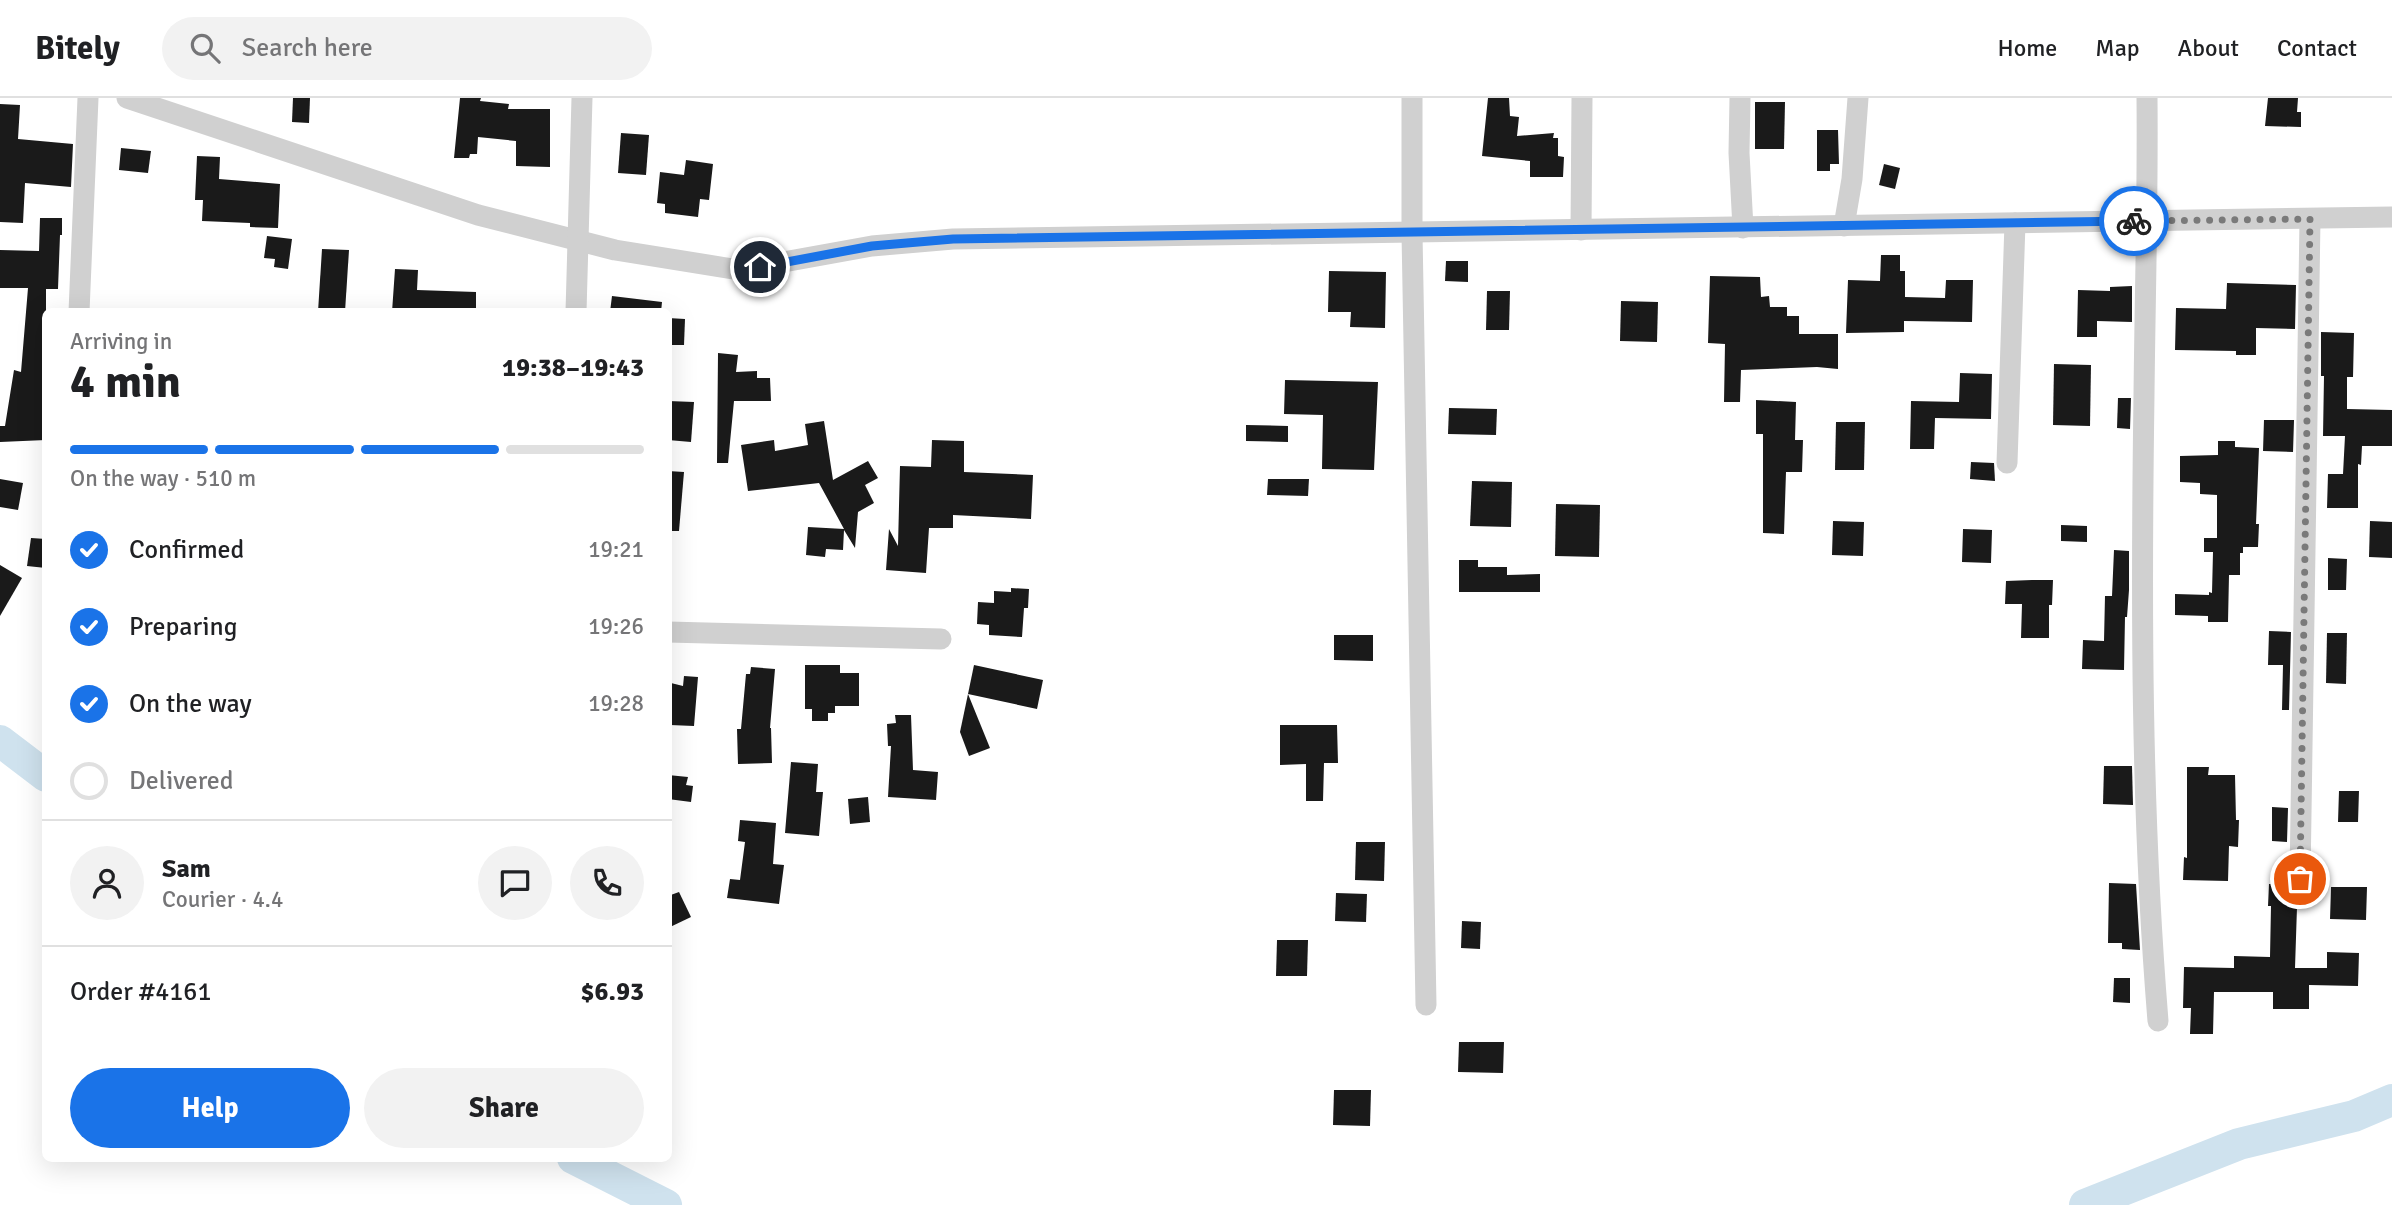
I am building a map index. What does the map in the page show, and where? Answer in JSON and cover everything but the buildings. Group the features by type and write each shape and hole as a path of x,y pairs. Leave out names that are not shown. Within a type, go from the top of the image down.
{"street":[{"path":"79,308 88,98"},
{"path":"127,98 478,215 615,250 739,270 872,246 953,239 2392,217"},
{"path":"576,308 582,98"},
{"path":"1412,98 1426,1004"},
{"path":"1581,98 1581,230"},
{"path":"1740,98 1739,153 1743,228"},
{"path":"1844,226 1852,179 1858,98"},
{"path":"2147,98 2144,667 2148,881 2158,1021"},
{"path":"2300,879 2310,219"},
{"path":"2007,463 2014,223"},
{"path":"672,632 941,639"}],"waterway":[{"path":"0,741 42,773"},
{"path":"2085,1205 2239,1144 2354,1116 2392,1100"},
{"path":"581,1162 666,1205"}],"way so far":[{"path":"2134,221 2310,219 2300,879"}],"route":[{"path":"760,267 872,246 953,239 2134,221"}]}
